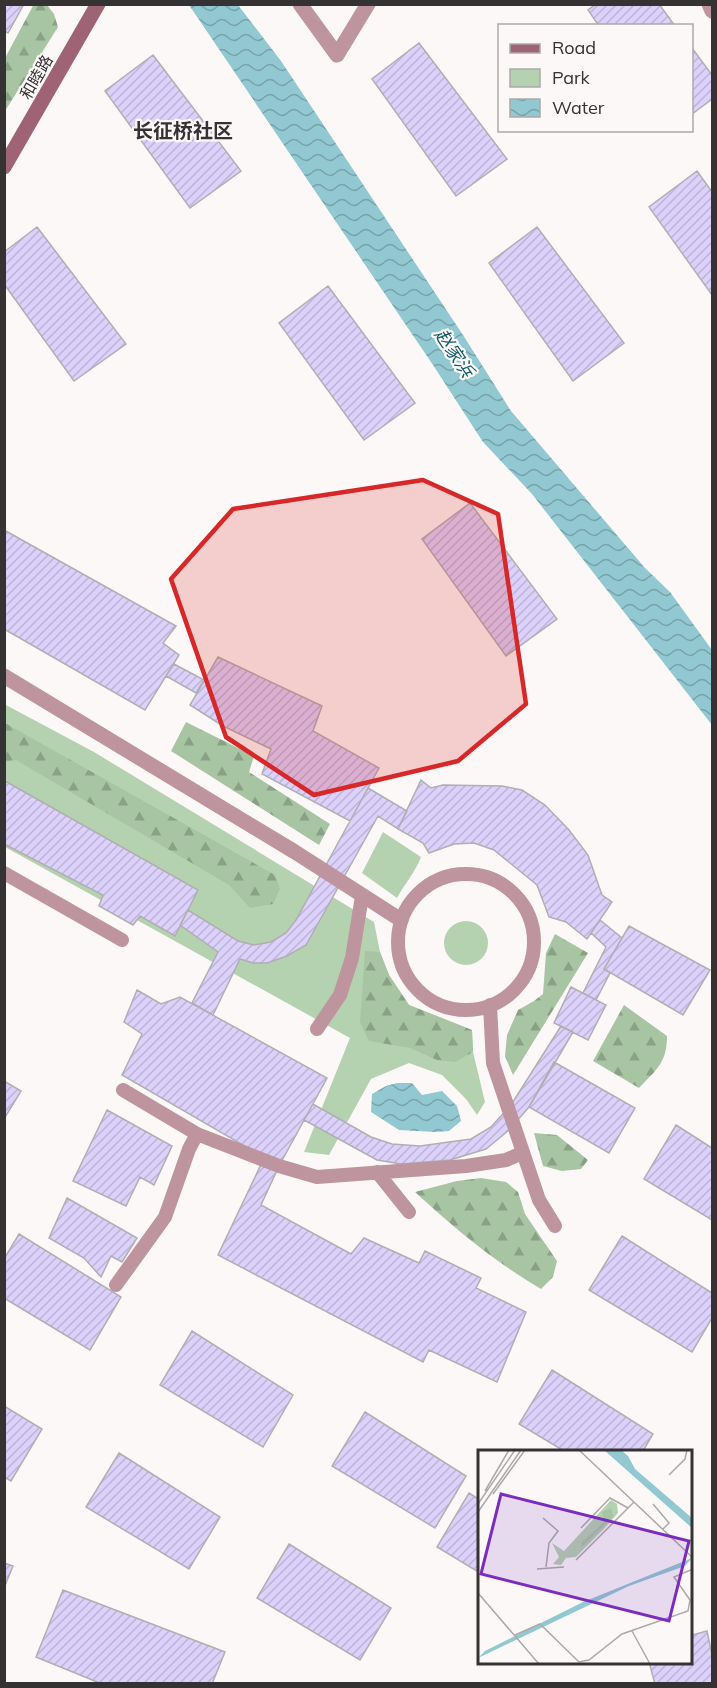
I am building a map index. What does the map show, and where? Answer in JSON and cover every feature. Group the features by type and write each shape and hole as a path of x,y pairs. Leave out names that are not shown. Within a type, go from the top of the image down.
{"street":[{"name":"和睦路","path":"4,167 99,4"},
{"path":"300,4 337,55 368,4"},
{"path":"709,4 712,11"},
{"path":"4,676 295,852 401,920"}],"lane":[{"path":"4,873 122,940"},
{"path":"473,873 495,880 514,893 527,912 533,935 532,958 523,978 509,994 490,1005 469,1010 447,1007 427,998 411,983 401,963 397,942 401,920 412,900 429,884 450,875 473,873"},
{"path":"317,1029 340,994 349,967 362,896"},
{"path":"490,1005 493,1063 539,1200 555,1226"},
{"path":"123,1090 197,1134 279,1166 317,1177 466,1167 506,1160 522,1152"},
{"path":"116,1285 165,1217 189,1149 197,1134"},
{"path":"377,1172 409,1212"}],"highlighted area":[{"path":"423,480 498,514 526,704 458,761 314,795 226,737 171,579 233,509"}],"green space":[{"path":"34,4 47,5 54,14 58,27 5,111 5,58"},
{"path":"4,704 94,752 374,922 380,952 389,975 409,1005 472,1030 473,1052 485,1102 477,1115 466,1099 442,1075 409,1063 371,1079 329,1155 304,1152 350,1038 5,847"},
{"path":"186,722 254,756 249,772 330,824 319,845 171,751"},
{"path":"5,723 275,875 280,889 273,904 250,908 229,885 16,760 5,762"},
{"path":"383,832 421,857 397,898 362,873"},
{"path":"466,921 475,922 482,927 487,934 487,952 482,959 475,964 466,965 457,964 450,959 445,952 444,943 445,934 450,927 457,922"},
{"path":"555,934 588,953 513,1075 505,1056 507,1035 518,1010 543,994 546,953"},
{"path":"365,951 380,952 389,975 409,1005 472,1030 473,1052 455,1062 437,1060 410,1048 369,1041 360,1022"},
{"path":"624,1005 667,1036 663,1060 639,1088 593,1061"},
{"path":"534,1133 557,1135 588,1160 581,1169 562,1171 543,1166"},
{"path":"481,1178 506,1182 518,1192 525,1214 557,1261 553,1277 541,1289 507,1268 475,1244 415,1192 457,1181"}],"water":[{"name":"赵家浜","path":"189,5 238,5 281,61 511,411 645,568 670,592 712,650 712,725 532,494 483,442"},
{"path":"397,1083 412,1083 422,1095 442,1091 457,1106 461,1121 449,1131 399,1130 371,1112 372,1094"}],"building":[{"path":"4,4 24,4 8,33 4,31"},
{"path":"596,4 659,4 674,24 598,24 588,10"},
{"path":"419,43 507,159 456,196 372,79"},
{"path":"693,49 712,75 712,99 693,113"},
{"path":"153,55 241,171 190,208 105,91"},
{"path":"697,171 712,192 712,295 649,207"},
{"path":"37,227 126,344 74,381 4,284 4,252"},
{"path":"537,227 624,343 573,381 489,263"},
{"path":"328,286 415,403 364,440 279,323"},
{"path":"470,503 557,619 506,656 422,539"},
{"path":"4,530 176,626 163,643 179,655 145,710 4,629"},
{"path":"218,657 322,706 313,731 379,768 350,821 262,774 271,749 223,726 190,705"},
{"path":"174,664 204,680 196,693 166,676"},
{"path":"421,780 431,788 443,785 502,786 522,790 545,805 569,830 588,855 602,895 612,902 587,939 566,922 549,917 537,885 494,850 474,843 454,844 429,853 423,843 398,829"},
{"path":"5,781 198,890 175,936 140,916 133,925 99,906 103,895 4,844"},
{"path":"368,788 407,811 398,829 378,816 306,945 287,956 267,963 253,963 240,959 213,1015 192,1003 218,952 180,925 188,910 238,941 254,945 271,942 286,933 296,920"},
{"path":"600,920 622,938 604,969 610,973 596,1000 583,993 606,947 591,933"},
{"path":"629,926 710,970 683,1015 604,969"},
{"path":"571,987 606,1005 588,1040 554,1023"},
{"path":"137,990 161,1004 180,997 327,1078 279,1166 122,1075 142,1034 124,1022"},
{"path":"561,1026 573,1032 529,1107 509,1130 486,1149 450,1160 401,1164 377,1160 304,1120 313,1104 371,1137 392,1144 420,1146 471,1139 491,1127 511,1105"},
{"path":"554,1062 635,1108 609,1153 529,1107"},
{"path":"4,1081 21,1091 4,1119"},
{"path":"107,1110 172,1146 154,1185 140,1177 126,1206 73,1181"},
{"path":"676,1125 712,1148 712,1220 644,1179"},
{"path":"265,1156 279,1166 261,1205 351,1254 364,1238 419,1263 425,1251 481,1278 476,1288 526,1312 497,1382 429,1350 423,1362 218,1255"},
{"path":"67,1198 137,1238 122,1262 111,1256 101,1277 84,1258 49,1238"},
{"path":"19,1234 121,1297 90,1350 4,1298 4,1259"},
{"path":"622,1236 712,1293 712,1318 692,1352 589,1290"},
{"path":"192,1331 293,1395 263,1447 160,1385"},
{"path":"552,1370 653,1434 644,1450 562,1450 519,1424"},
{"path":"4,1406 42,1429 11,1481 4,1477"},
{"path":"365,1412 466,1476 435,1528 332,1466"},
{"path":"119,1453 220,1517 189,1569 86,1507"},
{"path":"469,1493 478,1499 478,1572 437,1547"},
{"path":"289,1544 391,1608 360,1660 257,1598"},
{"path":"4,1563 13,1566 4,1588"},
{"path":"63,1590 225,1652 212,1684 102,1684 36,1657"},
{"path":"707,1631 712,1655 712,1684 655,1684 650,1664 693,1664 693,1635"}],"district":[{"name":"长征桥社区","path":"183,131"}]}
